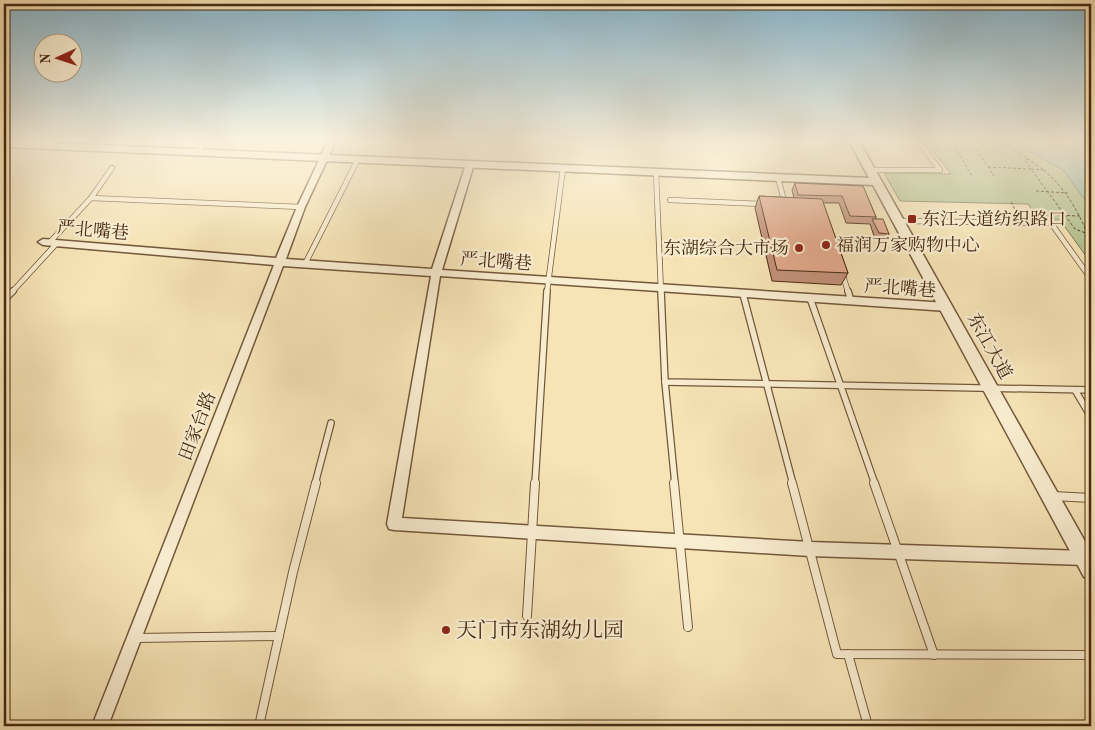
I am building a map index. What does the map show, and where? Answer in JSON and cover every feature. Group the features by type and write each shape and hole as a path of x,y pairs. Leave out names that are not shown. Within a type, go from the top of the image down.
{"street":[{"name":"田家台路","path":"100,726 279,262 301,207 317,175"},
{"path":"467,175 436,273 394,524 680,542 898,552 1088,564"},
{"path":"718,175 778,178 874,176"},
{"name":"东江大道","path":"874,176 1088,564"},
{"name":"严北嘴巷","path":"50,242 305,264 947,307"}],"lane":[{"path":"5,299 50,242 92,198 107,175"},
{"path":"305,264 350,175"},
{"path":"527,616 548,281 562,175"},
{"path":"656,175 665,382 688,627"},
{"path":"874,176 884,175"},
{"path":"778,178 786,206"},
{"path":"92,198 301,207"},
{"path":"670,200 766,205"},
{"path":"776,205 794,206"},
{"path":"899,221 1051,223 1091,279"},
{"path":"838,262 851,301"},
{"path":"743,294 837,654 1091,655"},
{"path":"810,298 934,654"},
{"path":"665,382 1091,390"},
{"path":"1075,390 1091,417"},
{"path":"259,726 292,572 331,423"},
{"path":"1051,496 1091,498"},
{"path":"134,638 279,636"},
{"path":"848,654 868,726"}],"path":[{"path":"1035,175 1076,229 1091,236"},
{"path":"1051,175 1068,193 1081,216 1091,242"},
{"path":"1036,191 1068,193"},
{"path":"1011,202 1018,213 1081,216"}],"shaded area":[{"path":"885,175 1091,175 1091,263 1060,220 1038,220 1028,204 900,201"},
{"path":"1067,175 1091,175 1091,208"}],"building":[{"path":"795,183 863,186 876,217 850,216 842,196 798,195"},
{"name":"东湖综合大市场","path":"759,196 822,199 848,273 777,270"},
{"path":"872,219 883,219 889,234 879,233"}],"place":[{"name":"东江大道纺织路口","path":"912,219"},
{"name":"福润万家购物中心","path":"826,245"},
{"name":"东湖综合大市场","path":"799,248"},
{"name":"天门市东湖幼儿园","path":"446,630"}]}
